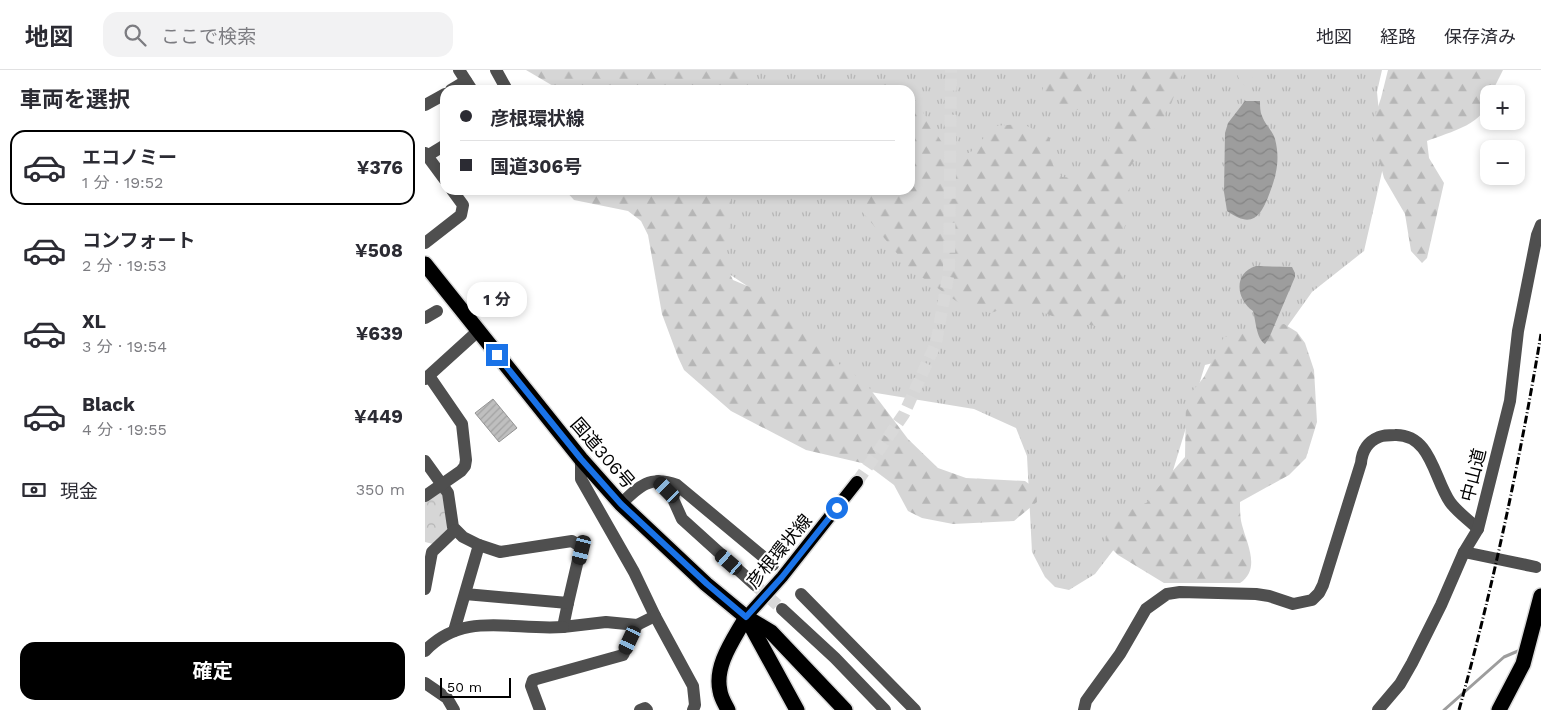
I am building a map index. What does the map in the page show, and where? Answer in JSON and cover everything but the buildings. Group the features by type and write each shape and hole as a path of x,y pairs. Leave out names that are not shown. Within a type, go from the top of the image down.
{"highway":[{"name":"国道306号","path":"426,266 581,459 621,504 707,584 746,617"},
{"path":"1499,710 1523,664 1541,596"},
{"path":"727,710 720,691 720,670 728,649 746,617"},
{"path":"746,617 797,710"},
{"path":"746,617 771,632 845,710"}],"main road":[{"name":"彦根環状線","path":"746,617 782,577 857,482"}],"street":[{"path":"459,70 468,85"},
{"path":"496,70 504,85"},
{"path":"425,105 440,97"},
{"path":"440,147 426,154 440,173"},
{"path":"425,243 461,215 463,204 456,195"},
{"name":"中山道","path":"1378,710 1400,684 1412,663 1441,605 1464,552 1478,528 1510,401 1518,331 1537,235 1541,225"},
{"path":"425,318 437,311"},
{"path":"425,496 461,471 465,466 466,460 462,424 427,378 478,331"},
{"path":"1084,710 1086,701 1120,654 1146,609 1167,594 1180,592 1256,594 1293,604 1312,600 1319,593 1323,585 1361,463 1362,452 1372,440 1381,436 1400,434 1416,442 1430,458 1449,501 1478,528"},
{"path":"581,459 581,479 634,572 655,616 693,686 695,705 693,710"},
{"path":"425,462 448,493 453,527 463,537 500,552 572,541 582,550 563,627"},
{"path":"621,504 641,486 658,481 677,485 773,565"},
{"path":"658,481 673,499 682,519 755,585"},
{"path":"425,588 432,552 455,530"},
{"path":"454,631 479,545"},
{"path":"1464,552 1536,567"},
{"path":"465,594 568,603"},
{"path":"801,594 915,710"},
{"path":"782,609 835,658 885,710"},
{"path":"425,652 433,642 454,631 474,625 493,624 541,629 606,622 637,625 655,616"},
{"path":"540,710 531,686 533,680 623,655 637,625"},
{"path":"426,685 447,698 454,710"},
{"path":"640,710 645,708 647,710"}],"green space":[{"path":"526,70 758,70 748,85 552,85"},
{"path":"747,70 1382,70 1377,92 1384,163 1364,251 1312,292 1272,348 1205,365 1168,487 1138,518 1095,574 1069,590 1055,587 1045,577 1032,552 1027,456 1016,428 974,409 864,391 784,310 726,272 725,238 729,195 915,195 915,85 742,85"},
{"path":"1050,70 1091,70 1089,95 1084,105 1072,112 1065,113 1058,112 1046,103 1043,90 1045,79"},
{"path":"1139,70 1184,70 1171,104 1130,167 1129,208 1120,247 1125,291 1116,318 1106,328 1060,319 1018,303 991,313 962,305 910,269 860,209 853,195 915,195 915,100 948,152 961,157 974,150 993,126 1023,124 1049,137 1053,165 1062,177 1075,178 1088,174 1094,168 1115,126"},
{"path":"1235,70 1255,70 1251,80 1245,86 1240,81"},
{"path":"1388,70 1503,70 1496,85 1480,85 1480,115 1475,120 1456,130 1427,141 1429,158 1444,183 1427,258 1422,263 1411,251 1405,214 1384,178 1372,134 1372,125"},
{"path":"883,82 898,83 901,85 880,85"},
{"path":"570,195 732,195 726,266 733,280 771,296 795,314 841,366 864,381 908,439 938,468 966,478 1025,481 1036,489 1037,502 1014,521 953,524 922,518 908,511 894,485 866,464 806,450 731,411 684,370 662,314 648,235 641,221 628,211 574,200"},
{"path":"1284,324 1297,332 1305,343 1314,370 1317,422 1306,458 1289,475 1240,502 1241,522 1251,556 1251,564 1250,571 1240,583 1164,583 1118,555 1107,544 1106,530 1122,514 1148,502 1185,457 1186,399 1204,377 1224,337 1257,330 1258,334 1269,338 1274,326"},
{"path":"440,491 444,494 449,529 433,544 425,542 425,502"}],"water":[{"path":"1245,101 1260,101 1261,114 1274,136 1277,146 1276,172 1267,201 1255,218 1249,219 1243,219 1227,211 1224,192 1225,133 1228,123"},
{"path":"1256,266 1292,267 1295,273 1295,277 1265,344 1258,334 1253,311 1243,300 1239,287 1243,274"}],"waterway":[{"path":"1444,710 1504,657 1518,651"}],"tunnel":[{"path":"857,482 904,414 936,343 949,272 951,70"},
{"path":"755,585 782,609"}],"railway":[{"path":"1459,710 1505,523 1541,334"}],"route":[{"path":"497,355 581,459 621,504 707,584 746,617 808,546 837,508"}]}
